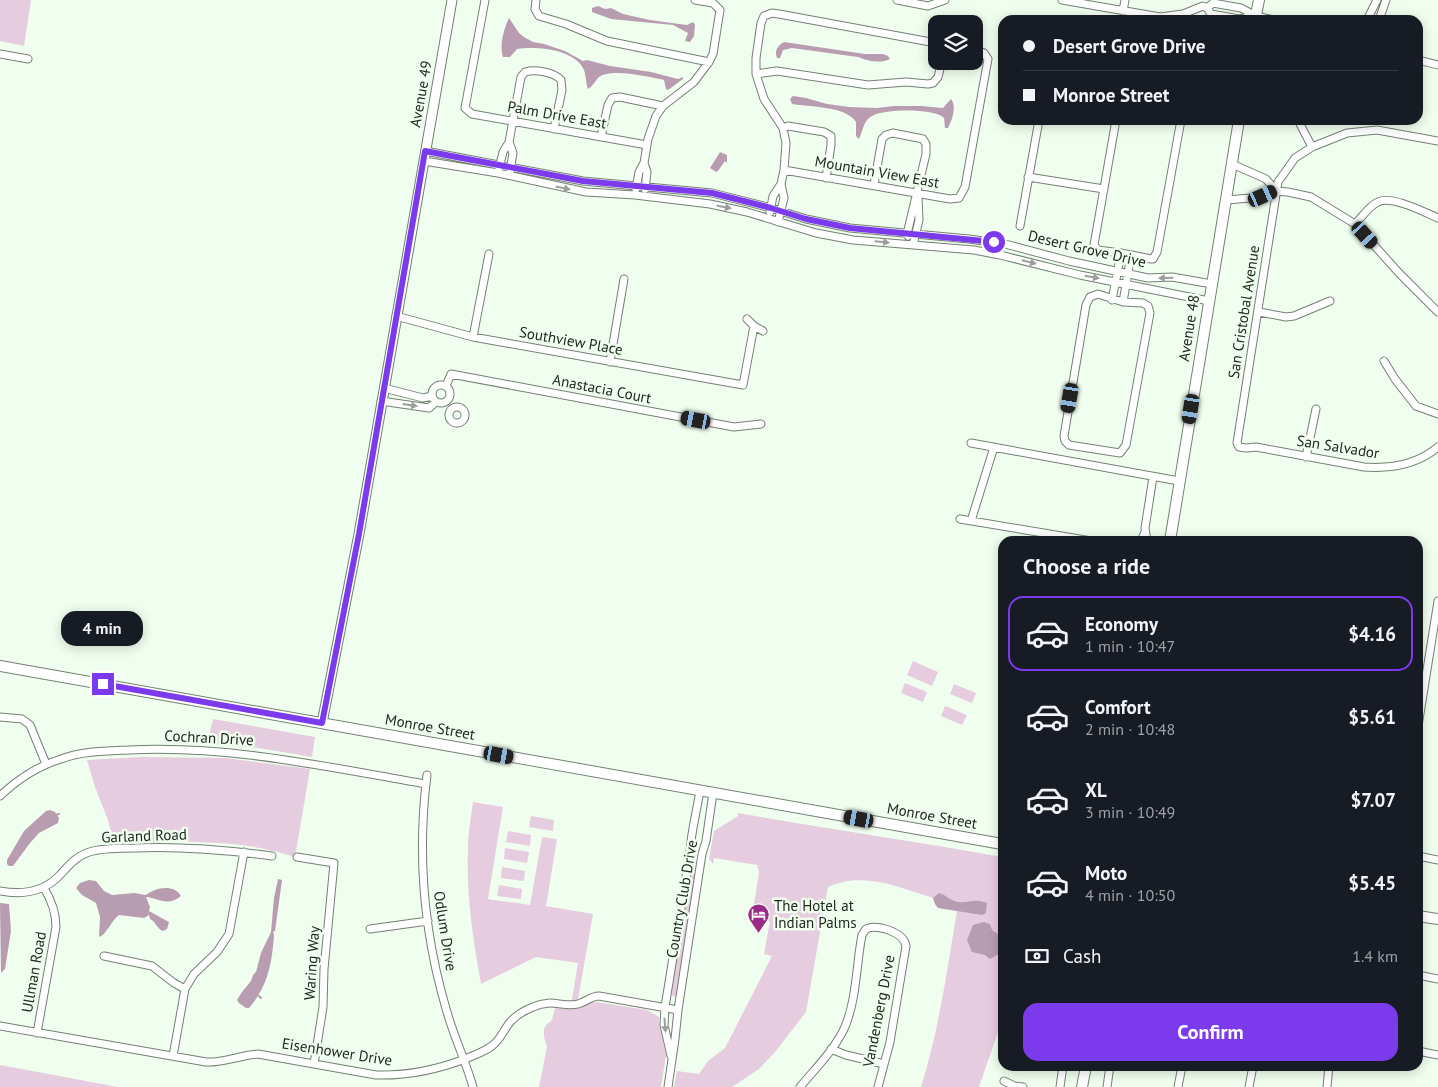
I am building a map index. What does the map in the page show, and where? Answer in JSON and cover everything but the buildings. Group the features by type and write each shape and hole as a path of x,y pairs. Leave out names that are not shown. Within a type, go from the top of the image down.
{"main road":[{"path":"1256,15 1259,0"},
{"name":"Avenue 48","path":"1171,536 1238,125"},
{"name":"Monroe Street","path":"0,666 998,843"},
{"path":"1423,917 1438,919"},
{"path":"1082,1087 1085,1071"}],"street":[{"name":"Avenue 49","path":"322,723 359,534 452,0"},
{"name":"Palm Drive East","path":"485,0 465,108 472,114 647,145"},
{"path":"536,0 535,9 539,16 566,24 598,38 622,45 709,62"},
{"path":"635,195 639,172 644,162 652,125 663,106 694,82 713,54 720,18 719,7 714,3 696,0"},
{"path":"897,0 928,6 945,0"},
{"path":"1062,0 1148,15"},
{"path":"1123,11 1125,0"},
{"path":"1370,15 1377,0"},
{"path":"1381,15 1386,0"},
{"path":"1175,15 1213,3 1241,8 1251,15"},
{"path":"1205,5 1211,14 1217,15"},
{"path":"1373,8 1382,11"},
{"path":"768,219 773,196 781,184 786,143 783,128 764,98 756,74 756,58 761,23 764,16 772,13 928,42"},
{"name":"Mountain View East","path":"784,170 955,200 963,193 988,59 983,53"},
{"path":"0,54 28,59"},
{"path":"1423,61 1438,65"},
{"path":"756,74 777,71 868,85 906,82 928,84 933,83 938,78 940,70"},
{"path":"509,176 512,153 510,142 513,122 521,77 526,72 534,71 555,75 559,77 562,83 554,129"},
{"path":"601,137 608,105 612,98 620,97 663,106"},
{"path":"1020,226 1038,125"},
{"path":"1115,125 1094,245 1098,250 1151,259 1153,259 1157,252 1180,125"},
{"path":"1301,125 1312,147"},
{"path":"783,128 788,126 824,132 831,136 826,178"},
{"name":"San Cristobal Avenue","path":"1237,437 1278,182 1295,158 1312,147 1347,133 1366,130 1396,132 1438,141"},
{"path":"874,186 882,139 886,135 893,133 923,139 926,144 926,154 918,193 909,219 907,234 913,245"},
{"path":"498,174 503,152 510,142"},
{"name":"Desert Grove Drive","path":"425,151 583,181 712,193 806,219 850,228 1005,244 1069,261 1148,278 1172,277 1212,284"},
{"name":"Desert Grove Drive","path":"424,161 586,192 635,195 710,204 853,240 974,250 1080,275 1208,301"},
{"path":"644,162 648,172 644,196"},
{"path":"1232,164 1266,179 1276,191"},
{"path":"1028,177 1104,189"},
{"path":"778,222 784,198 781,184"},
{"path":"1226,200 1263,196 1276,191 1311,197 1355,224 1399,273 1437,310"},
{"path":"913,245 917,235 919,220 918,193"},
{"path":"1355,224 1372,206 1382,200 1395,201 1438,218"},
{"path":"1112,300 1121,253"},
{"path":"473,338 489,254"},
{"path":"1123,302 1132,255"},
{"path":"1146,288 1148,278"},
{"path":"610,362 624,279"},
{"path":"1098,294 1123,302 1143,303 1148,306 1150,313 1125,449 1120,453 1069,445 1064,441 1064,436 1088,300 1090,296 1098,294"},
{"path":"1258,312 1286,317 1294,316 1330,301"},
{"name":"Southview Place","path":"396,316 473,338 743,385 754,326"},
{"path":"747,319 754,326 764,331"},
{"path":"1384,361 1416,406 1438,414"},
{"name":"Anastacia Court","path":"434,399 433,389 439,384 446,386 451,374 734,427 761,424"},
{"path":"384,388 434,399 440,403 447,401 450,395 450,391 446,386"},
{"path":"381,401 429,408 434,399"},
{"path":"447,401 452,408"},
{"path":"1306,457 1316,409"},
{"name":"San Salvador","path":"1237,437 1239,447 1256,447 1364,467 1386,468 1418,460 1438,447"},
{"path":"972,443 1179,481"},
{"path":"971,521 994,447"},
{"path":"1143,536 1154,477"},
{"path":"960,519 1061,536"},
{"path":"1145,532 1146,536"},
{"path":"1423,695 1438,601"},
{"path":"0,717 22,720 30,725 46,764"},
{"name":"Cochran Drive","path":"0,796 26,774 46,764 77,755 109,751 162,749 206,750 278,758 426,784"},
{"name":"Odlum Drive","path":"427,775 422,854 428,921 441,992 473,1087"},
{"name":"Country Club Drive","path":"672,1060 664,1025 665,1007 691,836 700,790"},
{"name":"Country Club Drive","path":"668,1087 678,1010 713,793"},
{"name":"Garland Road","path":"44,888 59,876 72,861 85,853 100,850 164,847 244,852 272,856"},
{"path":"173,1056 185,990 194,974 217,952 229,934 244,852"},
{"name":"Waring Way","path":"297,857 334,863 324,969 323,1007 314,1064"},
{"path":"1423,857 1438,860"},
{"path":"0,891 25,893 44,888"},
{"name":"Ullman Road","path":"38,1032 56,928 52,902 44,888"},
{"path":"370,929 428,921"},
{"name":"Vandenberg Drive","path":"831,1049 850,1014 862,935 866,930 876,927 899,935 905,941 905,951 892,1032 878,1087"},
{"path":"104,956 152,966 185,990"},
{"path":"1423,976 1438,979"},
{"name":"Eisenhower Drive","path":"0,1026 215,1062 258,1054 376,1075 404,1075 429,1071 463,1060 491,1046 515,1017 528,1009 542,1004 555,1002 578,1004 592,997 600,996 678,1010"},
{"path":"800,1087 831,1049 846,1055 884,1064"},
{"path":"1423,1052 1438,1055"},
{"path":"1060,1087 1063,1071"},
{"path":"1107,1087 1109,1071"},
{"path":"1178,1087 1181,1071"},
{"path":"1249,1087 1251,1071"},
{"path":"1327,1087 1329,1071"},
{"path":"1004,1080 1014,1086 1023,1087"}],"shaded area":[{"path":"0,0 31,0 24,46 0,41"},
{"path":"598,6 650,20 687,25 693,22 695,25 694,36 690,42 685,41 688,33 673,25 611,19 592,12 592,8"},
{"path":"509,18 524,37 533,42 565,51 583,61 587,60 610,66 651,72 678,79 683,77 683,79 668,90 664,80 613,73 599,77 588,89 584,70 572,57 564,53 554,50 525,48 517,49 510,57 503,57 503,37"},
{"path":"784,42 865,54 883,54 890,59 882,61 865,60 858,57 792,48 783,50 780,58 777,58 777,48"},
{"path":"793,96 827,104 877,108 921,106 943,108 951,99 954,110 948,128 945,128 944,118 930,112 897,111 878,114 872,116 867,121 859,139 856,136 856,122 851,117 836,110 792,104 790,99"},
{"path":"720,152 727,155 727,163 725,161 716,172 710,168"},
{"path":"913,661 938,672 932,686 907,675"},
{"path":"905,683 927,692 923,702 901,693"},
{"path":"954,684 976,693 972,703 950,694"},
{"path":"945,706 967,715 962,725 941,716"},
{"path":"213,719 315,737 312,757 259,748 207,744"},
{"path":"140,757 226,758 310,769 295,857 252,847 206,842 114,844 108,820 87,760"},
{"path":"473,802 503,807 488,899 530,905 542,837 557,839 546,906 593,914 578,999 647,1010 659,1017 666,1055 661,1087 539,1087 547,1047 544,1029 552,1020 555,1008 566,1009 572,999 578,963 536,957 481,984 468,883 468,843"},
{"path":"46,811 55,812 59,818 58,823 39,833 13,866 9,866 7,860 24,831"},
{"path":"738,813 998,856 998,1032 979,1087 921,1087 938,1022 957,911 939,907 933,898 894,885 854,880 828,887 806,1012 775,1052 759,1069 732,1087 674,1087 677,1071 699,1074 708,1061 725,1048 772,956 764,954 770,921 752,917 759,872 757,865 714,858 713,864 709,859 714,831 738,816"},
{"path":"531,816 554,820 553,831 529,827"},
{"path":"508,831 531,835 530,846 506,842"},
{"path":"505,848 529,852 527,863 504,859"},
{"path":"502,867 525,871 524,881 501,878"},
{"path":"691,869 697,871 677,994 674,997 670,993"},
{"path":"278,879 282,880 268,974 261,991 249,1008 246,1008 237,1000 256,972 261,953 271,932"},
{"path":"89,880 96,881 104,891 112,895 134,893 146,895 155,890 169,888 178,892 181,896 172,901 146,897 150,907 149,911 169,922 167,929 163,931 150,919 149,915 144,918 119,915 99,937 100,917 96,903 82,895 76,888 80,883"},
{"path":"499,885 522,889 521,899 497,896"},
{"path":"939,893 958,902 975,901 987,903 986,913 982,915 938,908 933,898"},
{"path":"0,903 9,904 11,931 5,969 1,973"},
{"path":"984,922 990,924 992,930 998,934 998,954 990,959 985,955 972,952 967,940 973,925"},
{"path":"0,1065 118,1087 0,1087"}],"place":[{"name":"The Hotel at Indian Palms","path":"758,934"}],"route":[{"path":"103,684 322,723 359,534 425,151 583,181 712,193 806,219 850,228 994,242"}]}
